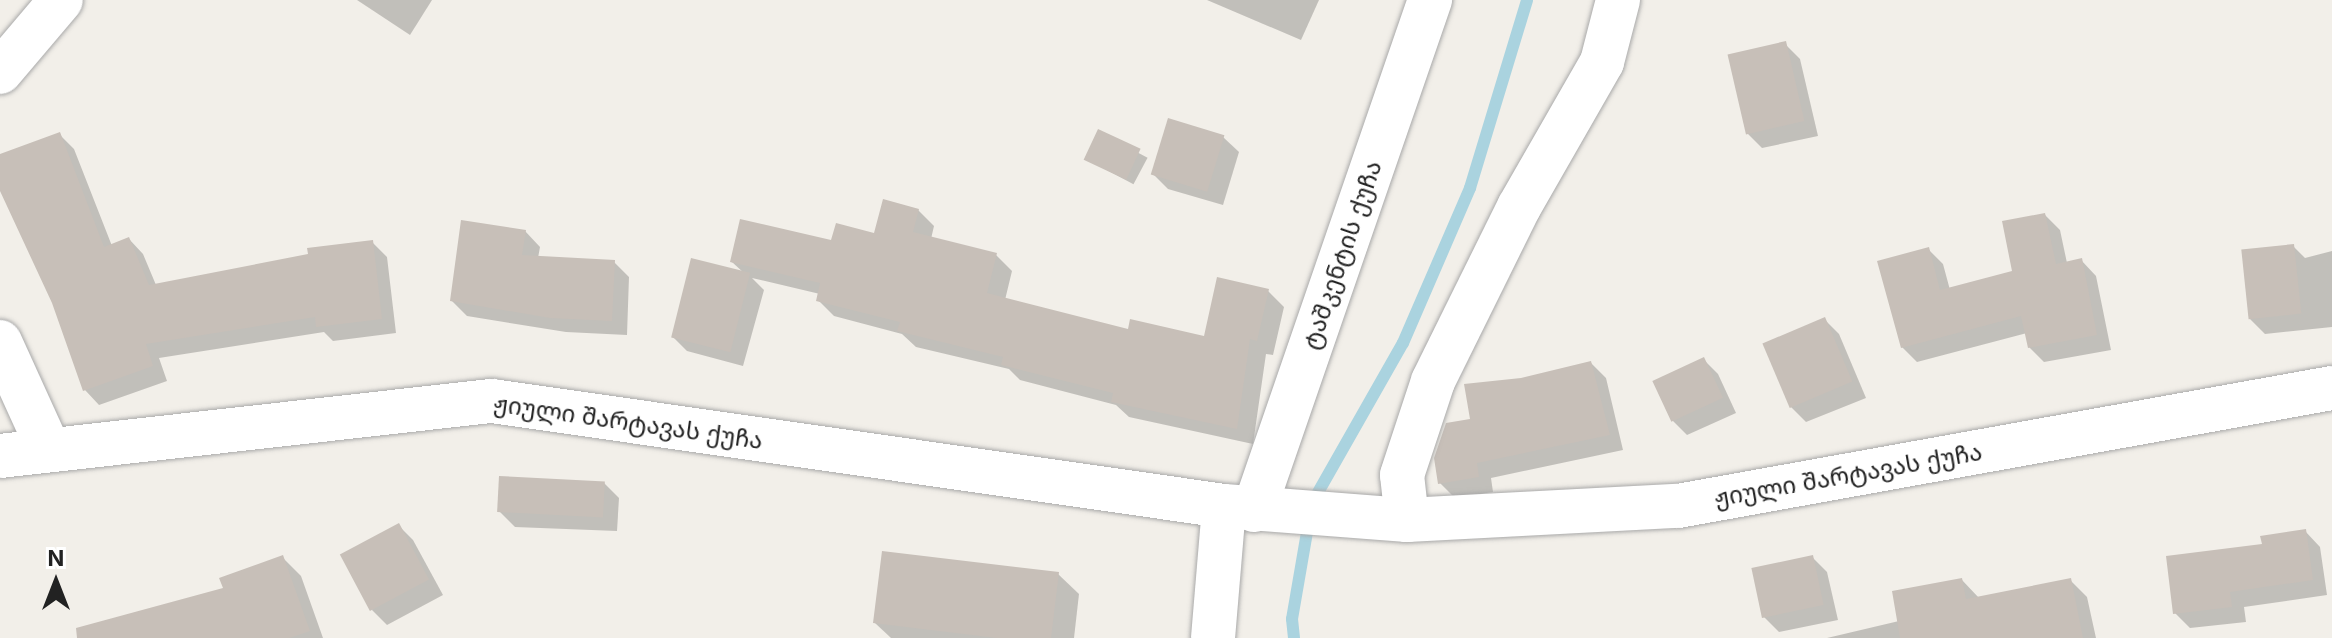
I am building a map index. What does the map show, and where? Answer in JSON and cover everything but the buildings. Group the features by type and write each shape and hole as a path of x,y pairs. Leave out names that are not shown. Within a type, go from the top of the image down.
{"street":[{"path":"0,72 61,0"},
{"name":"ტაშკენტის ქუჩა","path":"1213,638 1239,508 1430,0"},
{"path":"1407,520 1402,475 1433,381 1519,207 1602,62 1618,0"},
{"path":"0,342 48,448"},
{"name":"ჟიული შარტავას ქუჩა","path":"0,456 48,448 492,401 1239,508 1407,520 1678,506 2332,388"}],"waterway":[{"path":"1294,638 1292,619 1312,503 1403,343 1470,188 1527,0"}]}
